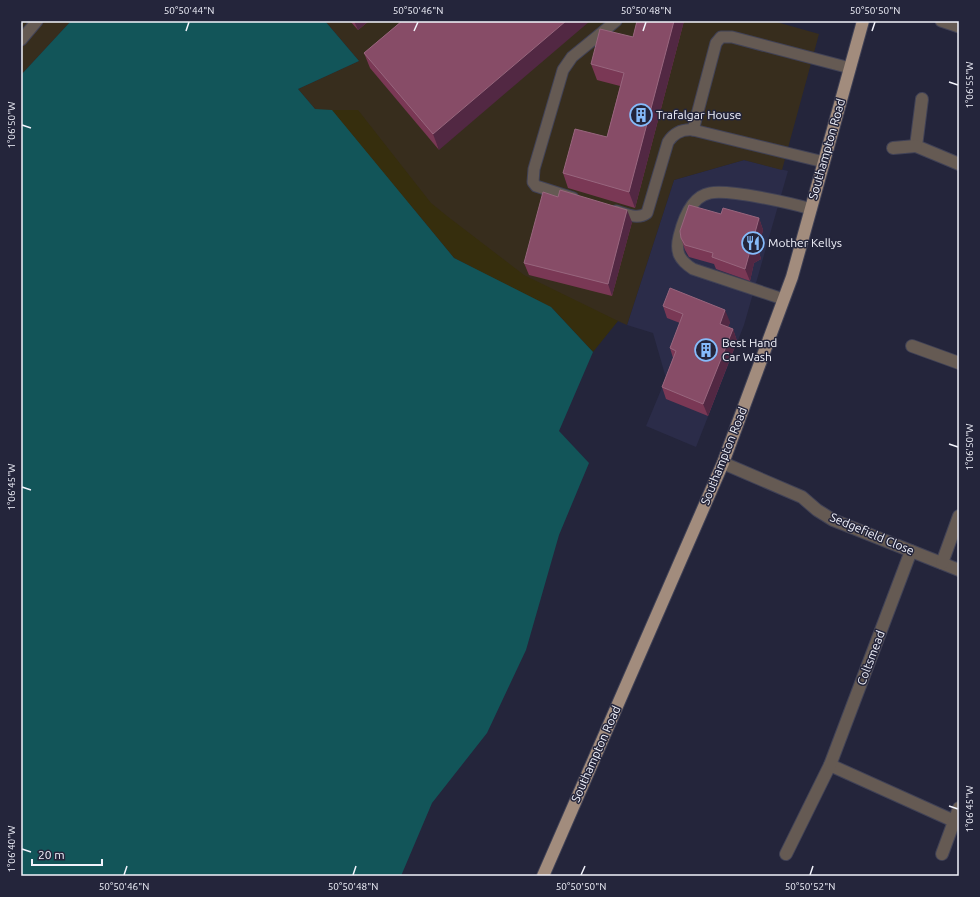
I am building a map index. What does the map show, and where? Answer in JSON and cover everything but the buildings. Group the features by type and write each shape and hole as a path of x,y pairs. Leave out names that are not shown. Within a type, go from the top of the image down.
{"main road":[{"name":"Southampton Road","path":"543,876 723,463 792,276 863,21"}],"street":[{"path":"916,146 922,99"},
{"path":"893,148 916,146 959,164"},
{"path":"912,346 959,363"},
{"name":"Sedgefield Close","path":"723,463 802,497 832,520 959,570"},
{"path":"942,563 959,516"},
{"name":"Coltsmead","path":"786,854 830,765 911,551"},
{"path":"830,765 954,820"},
{"path":"942,854 959,808"}],"lane":[{"path":"21,40 38,21"},
{"path":"584,202 541,189 533,182 532,176 563,70 581,49 616,21"},
{"path":"941,21 959,27"},
{"path":"693,130 716,43 721,37 732,37 850,68"},
{"path":"606,208 636,216 643,216 647,213 668,142 675,134 682,130 693,130 824,162"},
{"path":"783,299 693,268 684,263 678,255 678,242 682,224 689,210 700,198 710,193 734,194 789,203 811,209"}],"shaded area":[{"path":"21,21 71,21 21,75"},
{"path":"71,21 325,21 359,61 298,89 315,109 332,110 454,258 551,307 593,352 559,431 589,463 559,535 526,650 487,733 432,803 401,876 21,876 21,75"},
{"path":"325,21 773,21 819,34 782,170 744,160 674,180 627,325 618,321 550,307 473,268 315,109 298,89 359,61"},
{"path":"744,160 788,171 744,325 696,447 646,426 666,378 653,333 627,325 674,180"}],"sand":[{"path":"332,110 358,110 431,203 524,275 618,321 593,352 551,307 454,258"}],"place":[{"name":"Trafalgar House","path":"641,115"},
{"name":"Mother Kellys","path":"753,243"},
{"name":"Best Hand Car Wash","path":"706,350"}]}
